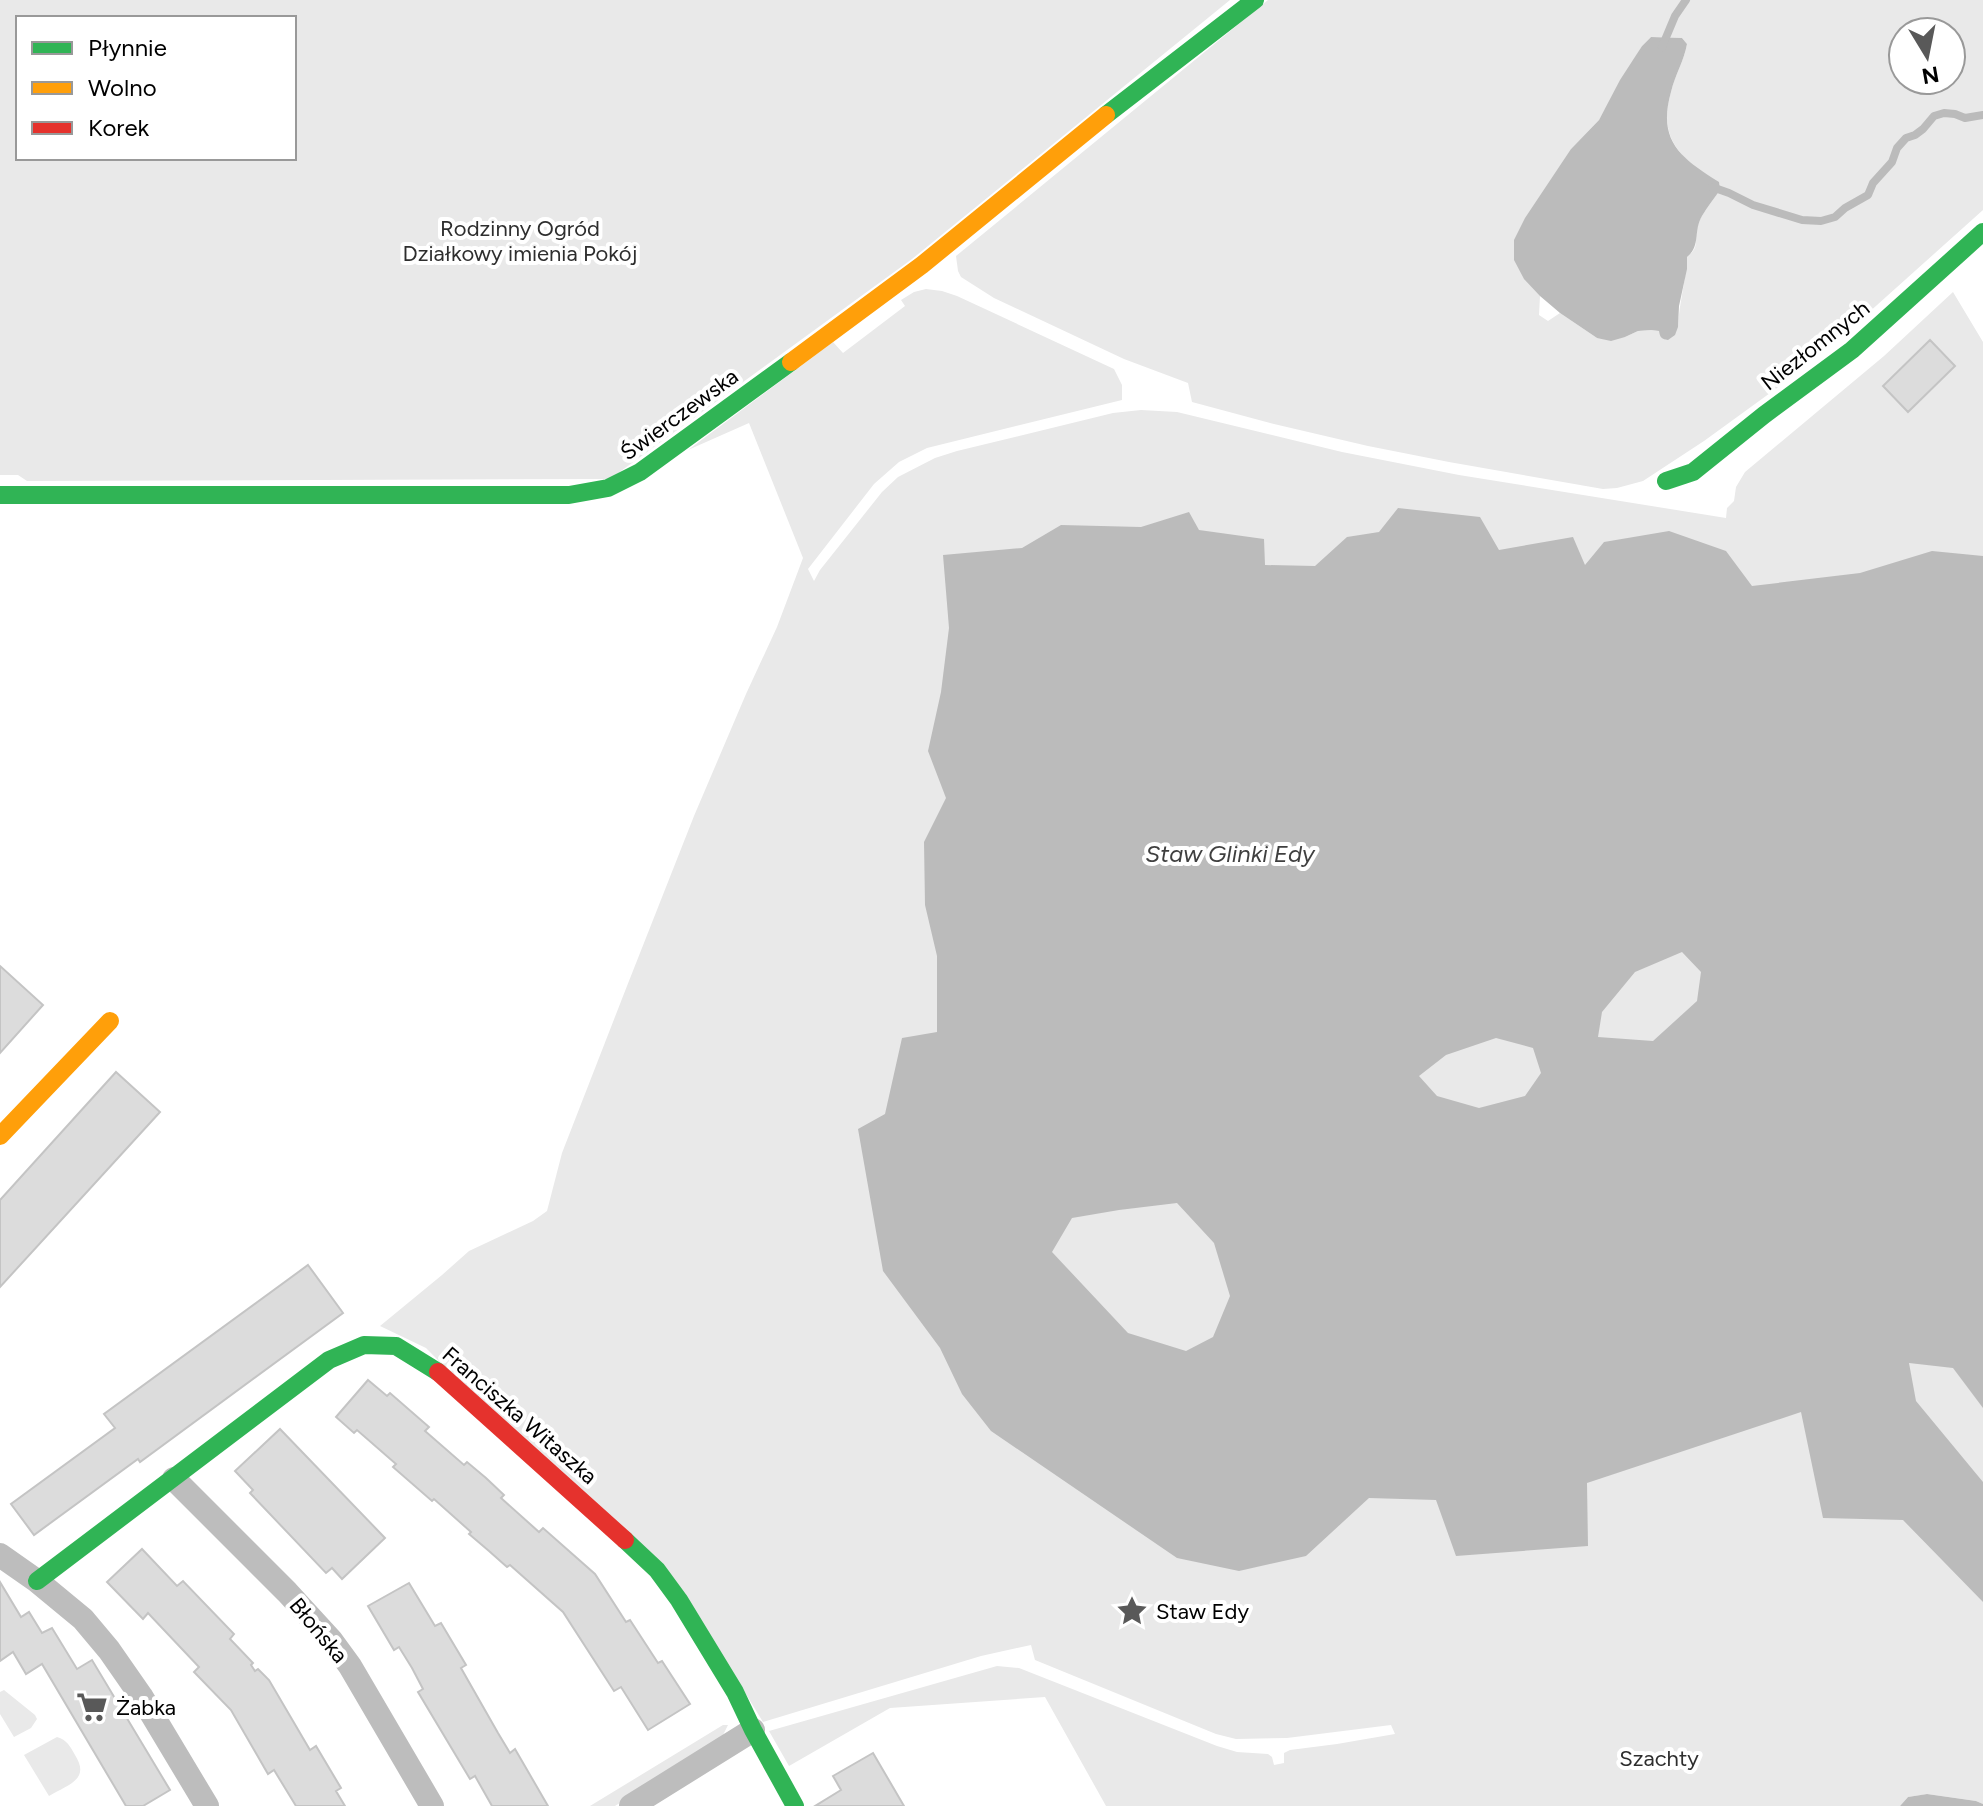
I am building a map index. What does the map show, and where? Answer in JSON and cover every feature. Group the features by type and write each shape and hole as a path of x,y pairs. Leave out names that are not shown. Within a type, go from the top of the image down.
{"street":[{"name":"Świerczewska","path":"0,495 569,495 616,486 675,449 922,265 1101,118 1255,0"},
{"name":"Niezłomnych","path":"1666,481 1693,472 1852,350 1983,232"},
{"path":"0,1136 110,1021"},
{"name":"Franciszka Witaszka","path":"37,1581 329,1360 364,1345 396,1346 435,1369 657,1570 735,1692 795,1806"},
{"name":"Błońska","path":"174,1479 331,1640 350,1666 432,1806"},
{"path":"0,1555 83,1619 109,1650 141,1696 207,1806"},
{"path":"631,1806 753,1730"}],"green space":[{"name":"Rodzinny Ogród Działkowy imienia Pokój","path":"0,0 1230,0 912,259 610,479 27,481 18,475 0,475"},
{"path":"1268,0 1983,0 1983,210 1867,314 1777,388 1643,481 1617,488 1603,489 1368,446 1192,402 1188,383 1124,359 994,298 961,277 956,256","holes":["1651,37 1682,38 1687,44 1667,110 1671,137 1686,159 1720,189 1701,218 1695,247 1687,257 1678,327 1638,331 1625,337 1597,338 1560,313 1548,321 1539,315 1540,296 1571,149 1599,120 1642,46"]},
{"name":"Szachty","path":"926,289 957,296 1114,369 1122,385 1122,400 927,448 899,462 874,484 808,569 814,581 882,492 898,477 935,458 957,451 1113,413 1141,410 1177,412 1342,452 1459,475 1726,518 1727,508 1734,501 1736,487 1745,472 1884,356 1953,292 1983,342 1983,1804 1927,1794 1908,1797 1900,1806 1106,1806 1045,1697 890,1708 789,1766 769,1731 997,1666 1019,1668 1217,1746 1237,1752 1268,1754 1274,1765 1284,1763 1284,1753 1290,1750 1395,1734 1391,1725 1287,1738 1236,1739 1216,1734 1035,1660 1031,1645 981,1656 763,1722 711,1637 426,1348 380,1326 469,1251 533,1221 547,1211 562,1153 627,986 694,816 777,627 803,558 749,423 688,450 833,342 843,353 905,306 901,300"},
{"path":"4,1690 37,1719 31,1728 14,1737 0,1714 0,1692"},
{"path":"723,1725 728,1725 723,1735 710,1747 615,1806 590,1806"},
{"path":"57,1737 70,1746 80,1770 75,1781 49,1796 24,1755"}],"water":[{"path":"1651,37 1682,38 1687,44 1667,109 1667,123 1670,136 1683,156 1719,182 1720,190 1702,216 1696,243 1687,257 1675,335 1668,340 1662,338 1659,331 1638,331 1611,341 1597,338 1540,296 1524,279 1514,260 1514,240 1571,149 1599,120 1620,80"},
{"name":"Staw Glinki Edy","path":"1398,508 1480,517 1499,550 1573,537 1585,565 1604,542 1669,531 1726,551 1752,586 1860,573 1932,551 1983,556 1983,1408 1953,1368 1909,1363 1916,1401 1983,1482 1983,1602 1903,1520 1823,1518 1801,1412 1587,1483 1588,1546 1456,1556 1436,1500 1369,1498 1306,1556 1239,1571 1177,1558 991,1431 962,1394 940,1348 883,1271 858,1129 885,1114 902,1038 937,1032 937,956 925,905 924,842 946,798 928,751 941,692 949,628 943,555 1022,548 1061,525 1141,527 1189,512 1199,530 1264,539 1265,565 1315,566 1347,537 1379,532","holes":["1682,952 1701,972 1697,1001 1653,1041 1598,1037 1602,1012 1635,972","1496,1038 1533,1048 1541,1073 1525,1096 1479,1108 1437,1096 1419,1076 1446,1055","1177,1203 1214,1243 1230,1296 1213,1337 1186,1351 1128,1333 1052,1252 1072,1218"]},
{"path":"1927,1794 1976,1801 1983,1806 1900,1806 1908,1797"}],"building":[{"path":"1930,340 1955,366 1908,412 1883,386"},
{"path":"0,966 43,1005 0,1053"},
{"path":"116,1072 160,1112 0,1287 0,1200"},
{"path":"308,1265 343,1313 140,1462 138,1459 34,1535 11,1504 115,1428 104,1414"},
{"path":"368,1380 387,1396 390,1393 429,1427 425,1431 464,1465 467,1462 486,1478 504,1495 501,1498 539,1532 543,1528 595,1574 626,1622 630,1620 658,1663 662,1661 690,1704 648,1730 621,1687 614,1691 563,1612 393,1467 396,1464 357,1430 354,1433 336,1417"},
{"path":"280,1429 385,1538 342,1579 332,1568 326,1573 250,1493 253,1490 235,1471"},
{"path":"142,1549 177,1586 183,1581 234,1634 230,1639 253,1663 251,1665 255,1671 258,1669 269,1680 310,1750 316,1746 341,1788 336,1791 345,1806 296,1806 274,1770 268,1774 231,1710 194,1672 199,1667 148,1613 143,1619 107,1582"},
{"path":"0,1582 21,1617 29,1612 42,1633 52,1628 77,1669 92,1660 170,1790 143,1806 126,1806 42,1664 26,1674 13,1652 0,1661"},
{"path":"409,1583 435,1626 441,1623 466,1665 461,1668 498,1733 510,1753 515,1749 548,1806 492,1806 475,1776 470,1779 418,1692 423,1689 412,1668 399,1647 394,1650 368,1606"},
{"path":"873,1753 904,1806 815,1806 841,1790 833,1776"}],"waterway":[{"path":"1662,47 1675,16 1686,0"},
{"path":"1712,187 1753,205 1802,220 1821,221 1835,217 1868,195 1873,183 1892,162 1897,148 1906,138 1923,129 1934,116 1944,113 1965,118 1983,115"}],"traffic: fast":[{"path":"1106,115 1255,0"},
{"path":"1666,481 1693,472 1852,350 1983,232"},
{"path":"0,495 569,495 608,488 640,472 791,362"},
{"path":"37,1581 329,1360 364,1345 396,1346 438,1372"},
{"path":"625,1540 657,1570 679,1600 735,1692 795,1806"}],"traffic: slow":[{"path":"791,362 922,265 1106,115"},
{"path":"0,1136 110,1021"}],"traffic: jam":[{"path":"438,1372 625,1540"}],"place":[{"name":"Staw Edy","path":"1132,1611"},
{"name":"Żabka","path":"92,1707"}]}
